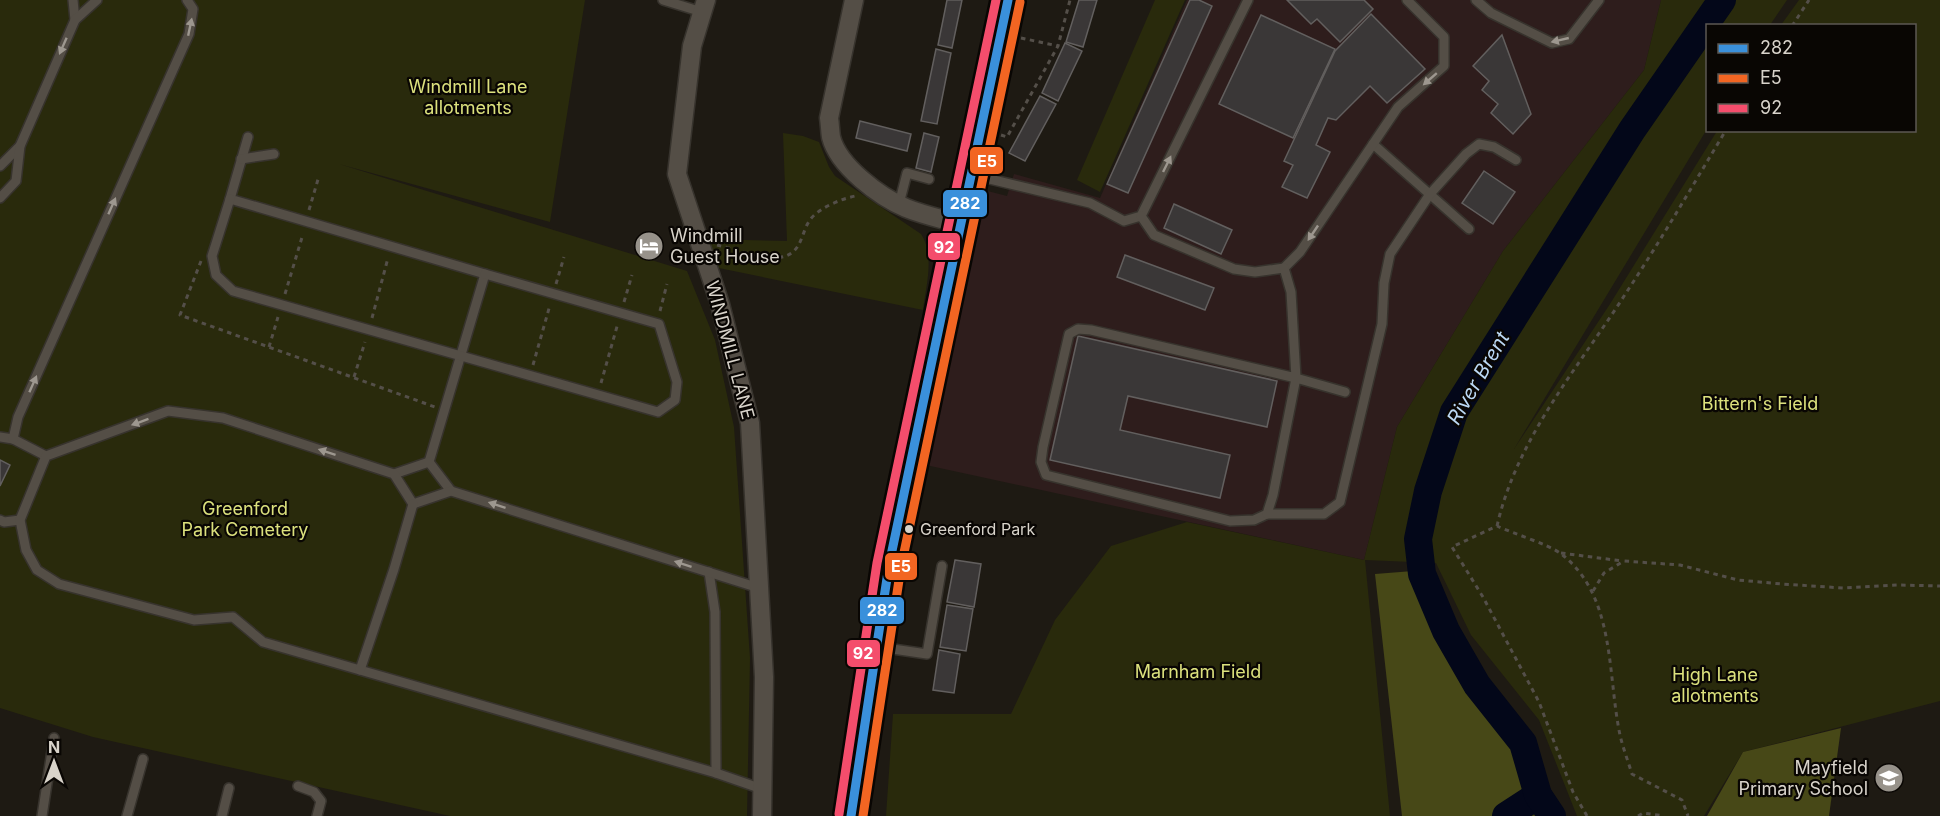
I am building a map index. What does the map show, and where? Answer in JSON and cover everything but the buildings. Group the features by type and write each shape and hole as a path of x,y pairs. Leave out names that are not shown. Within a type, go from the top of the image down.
{"main road":[{"path":"851,816 889,565 1008,0"}],"street":[{"path":"854,0 830,118 831,137 838,154 854,173 899,204 960,224"},
{"name":"WINDMILL LANE","path":"704,6 692,46 677,174 720,304 750,423 764,677 762,816"}],"lane":[{"path":"73,0 75,20"},
{"path":"0,198 16,181 20,146 75,20 97,0"},
{"path":"13,439 18,417 189,34 193,9 187,0"},
{"path":"663,0 704,6"},
{"path":"1141,216 1248,0"},
{"path":"1141,216 1154,235 1234,269 1255,272 1284,268 1300,252 1398,107 1444,66 1444,37 1407,0"},
{"path":"1476,0 1491,13 1552,43 1569,39 1599,0"},
{"path":"230,199 659,324 677,382 675,400 658,412 232,291 216,275 213,256 248,137"},
{"path":"1373,144 1469,229"},
{"path":"1345,392 1296,378 1091,330 1077,329 1069,334 1041,462 1046,475 1230,521 1254,520 1267,514 1324,514 1341,502 1382,324 1384,283 1390,254 1430,194 1466,154 1479,144 1494,147 1516,160"},
{"path":"0,166 20,146"},
{"path":"241,159 274,154"},
{"path":"899,204 907,173 929,179"},
{"path":"971,174 1090,203 1124,220 1141,216"},
{"path":"1267,514 1273,495 1296,378 1291,292 1284,268"},
{"path":"429,462 485,274"},
{"path":"0,437 13,439 46,456 168,411 223,418 394,474 429,462"},
{"path":"46,456 20,520 26,550 37,570 59,584 194,620 232,617 263,642 716,773 762,789"},
{"path":"429,462 451,490 759,588"},
{"path":"360,670 394,569 412,504 394,474"},
{"path":"412,504 451,490"},
{"path":"0,520 4,522 20,520"},
{"path":"876,647 927,654 942,566"},
{"path":"709,572 715,612 716,773"},
{"path":"42,816 54,738"},
{"path":"126,816 143,759"},
{"path":"298,786 314,792 321,801 317,816"},
{"path":"222,816 229,788"}],"path":[{"path":"980,131 1007,137 1058,46 1070,0"},
{"path":"1793,24 1809,0"},
{"path":"1001,33 1058,46"},
{"path":"1497,526 1501,506 1511,481 1555,396 1626,294 1725,132"},
{"path":"269,347 319,176"},
{"path":"701,247 711,243 772,257 785,256 799,247 809,220 831,204 863,195 874,187"},
{"path":"354,377 391,247"},
{"path":"213,256 203,254 180,315 444,410"},
{"path":"530,375 564,257"},
{"path":"597,394 632,275"},
{"path":"656,323 667,284"},
{"path":"1587,816 1573,792 1539,702 1483,597 1452,547 1497,526 1559,552 1624,561 1680,565 1738,580 1843,588 1897,585 1940,586"},
{"path":"1559,552 1593,591 1607,642 1620,735 1632,774 1682,800 1688,816"},
{"path":"1593,591 1604,573 1624,561"},
{"path":"1638,816 1643,813 1664,816"}],"shaded area":[{"path":"1187,0 1661,0 1644,70 1503,251 1397,427 1364,560 912,462 968,186 1007,196 1014,174 1100,198"},
{"path":"1413,571 1454,664 1515,742 1524,783 1544,816 1402,816 1375,574"},
{"path":"1841,728 1829,816 1707,816 1743,752"}],"green space":[{"name":"Greenford Park Cemetery","path":"0,0 585,0 550,222 339,164 687,271 715,340 734,427 750,658 747,816 450,816 93,737 0,708"},
{"path":"1155,0 1185,0 1100,192 1077,180"},
{"path":"1661,0 1787,0 1771,24 1706,24 1706,131 1514,449 1610,304 1716,132 1916,132 1916,24 1782,24 1799,0 1940,0 1940,701 1743,752 1704,816 1577,816 1539,720 1471,635 1436,563 1365,560 1390,816 886,816 893,714 1011,714 1055,620 1111,546 1187,522 1364,560 1397,427 1503,251 1644,70"},
{"path":"783,133 803,136 819,142 835,176 921,234 928,251 929,261 923,310 714,267 706,239 787,241"},
{"path":"1504,744 1521,746 1538,795 1552,816 1525,816"}],"waterway":[{"name":"River Brent","path":"1552,816 1538,795 1523,743 1477,685 1446,631 1422,574 1418,539 1428,491 1454,412 1632,130 1722,0"},
{"path":"1506,816 1538,795"}],"transit line":[{"name":"92","path":"839,814 877,563 996,0"},
{"name":"282","path":"851,816 889,565 1008,0"},
{"name":"E5","path":"863,816 901,567 1020,2"}],"place":[{"name":"Windmill Guest House","path":"649,246"},
{"name":"Greenford Park","path":"909,529"},
{"name":"Mayfield Primary School","path":"1889,778"}],"park label":[{"name":"Windmill Lane allotments","path":"468,97"},
{"name":"Bittern's Field","path":"1760,404"},
{"name":"Marnham Field","path":"1198,672"},
{"name":"High Lane allotments","path":"1715,685"}]}
